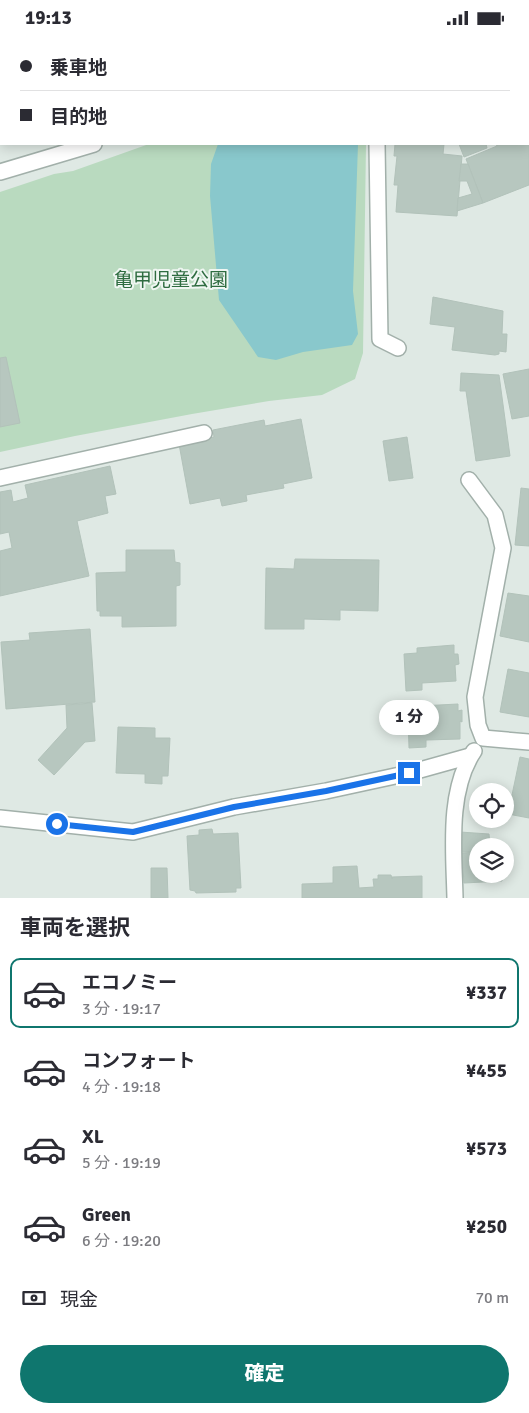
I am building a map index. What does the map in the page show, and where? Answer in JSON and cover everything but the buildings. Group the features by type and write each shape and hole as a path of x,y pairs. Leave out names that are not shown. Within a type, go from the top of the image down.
{"street":[{"path":"0,172 91,145"},
{"path":"377,145 380,339 398,348"},
{"path":"0,478 204,433"},
{"path":"469,479 495,515 503,548 475,697 478,725 483,738"},
{"path":"483,738 529,742"},
{"path":"455,898 453,828 461,774 470,756 483,738"},
{"path":"0,817 133,832 234,807 326,791 409,773 470,756"}],"green space":[{"name":"亀甲児童公園","path":"146,145 366,145 363,353 355,379 322,395 269,401 192,414 0,452 0,192 54,174 73,171"}],"water":[{"path":"218,145 358,145 353,291 358,334 352,345 303,352 276,360 258,357 219,300 210,196 211,164"}],"route":[{"path":"57,824 133,832 234,807 326,791 409,773"}]}
